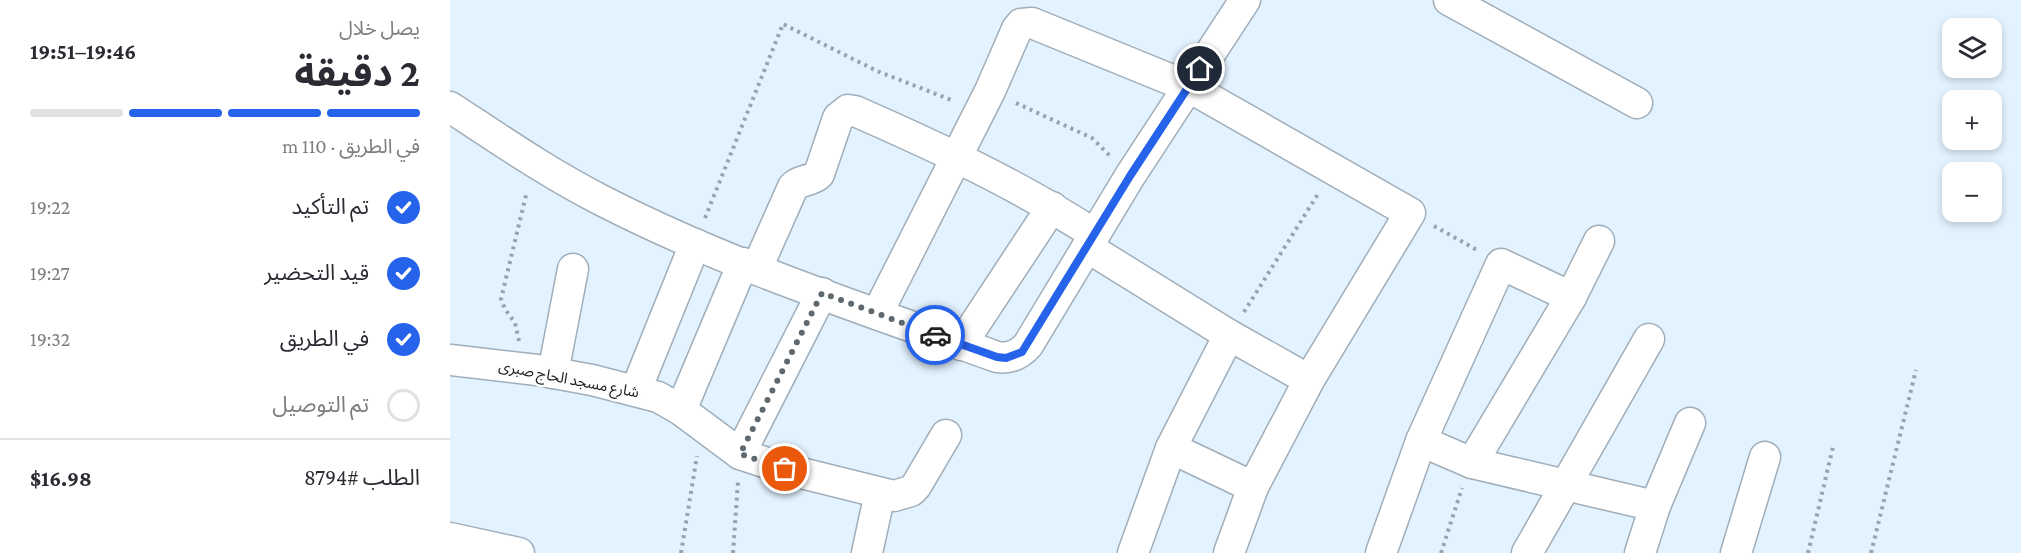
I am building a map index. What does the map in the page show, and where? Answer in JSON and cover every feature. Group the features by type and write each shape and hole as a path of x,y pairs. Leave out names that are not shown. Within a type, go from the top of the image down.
{"street":[{"path":"450,107 534,162 600,200 694,244 961,345 1006,358 1022,352 1130,176 1245,0"},
{"path":"1449,0 1637,103"},
{"path":"877,314 985,101 1017,29 1026,23 1032,23 1189,87 1410,213 1309,380 1253,487 1229,553"},
{"path":"691,418 750,266 793,187 819,174 838,118 842,112 848,110 956,155 1052,207 1090,241 1229,335 1309,380"},
{"path":"961,345 1052,207"},
{"path":"1472,463 1571,297 1599,241"},
{"path":"636,390 694,244"},
{"path":"1381,553 1422,441 1501,264 1571,297"},
{"path":"545,372 573,269"},
{"path":"740,454 822,293"},
{"path":"1133,553 1171,448 1229,335"},
{"path":"1527,553 1649,339"},
{"name":"شارع مسجد الحاج صبرى","path":"450,360 545,372 636,390 658,397 740,454 785,469 894,496 911,491 925,473 946,435"},
{"path":"1640,553 1655,506 1690,423"},
{"path":"1422,441 1472,463 1655,506"},
{"path":"1171,448 1253,487"},
{"path":"1736,553 1765,457"},
{"path":"867,553 880,493"},
{"path":"450,538 519,553"}],"path":[{"path":"694,244 783,24 878,71 985,101 1092,138 1130,176"},
{"path":"534,162 501,299 515,323 520,344 536,352 545,372"},
{"path":"1229,335 1333,170"},
{"path":"1410,213 1501,264"},
{"path":"1871,553 1916,370"},
{"path":"681,553 691,418"},
{"path":"1808,553 1833,447"},
{"path":"734,553 740,454"},
{"path":"1441,553 1472,463"}],"way so far":[{"path":"785,469 740,454 822,293 935,335"}],"route":[{"path":"935,335 997,357 1006,358 1022,352 1130,176 1200,69"}]}
